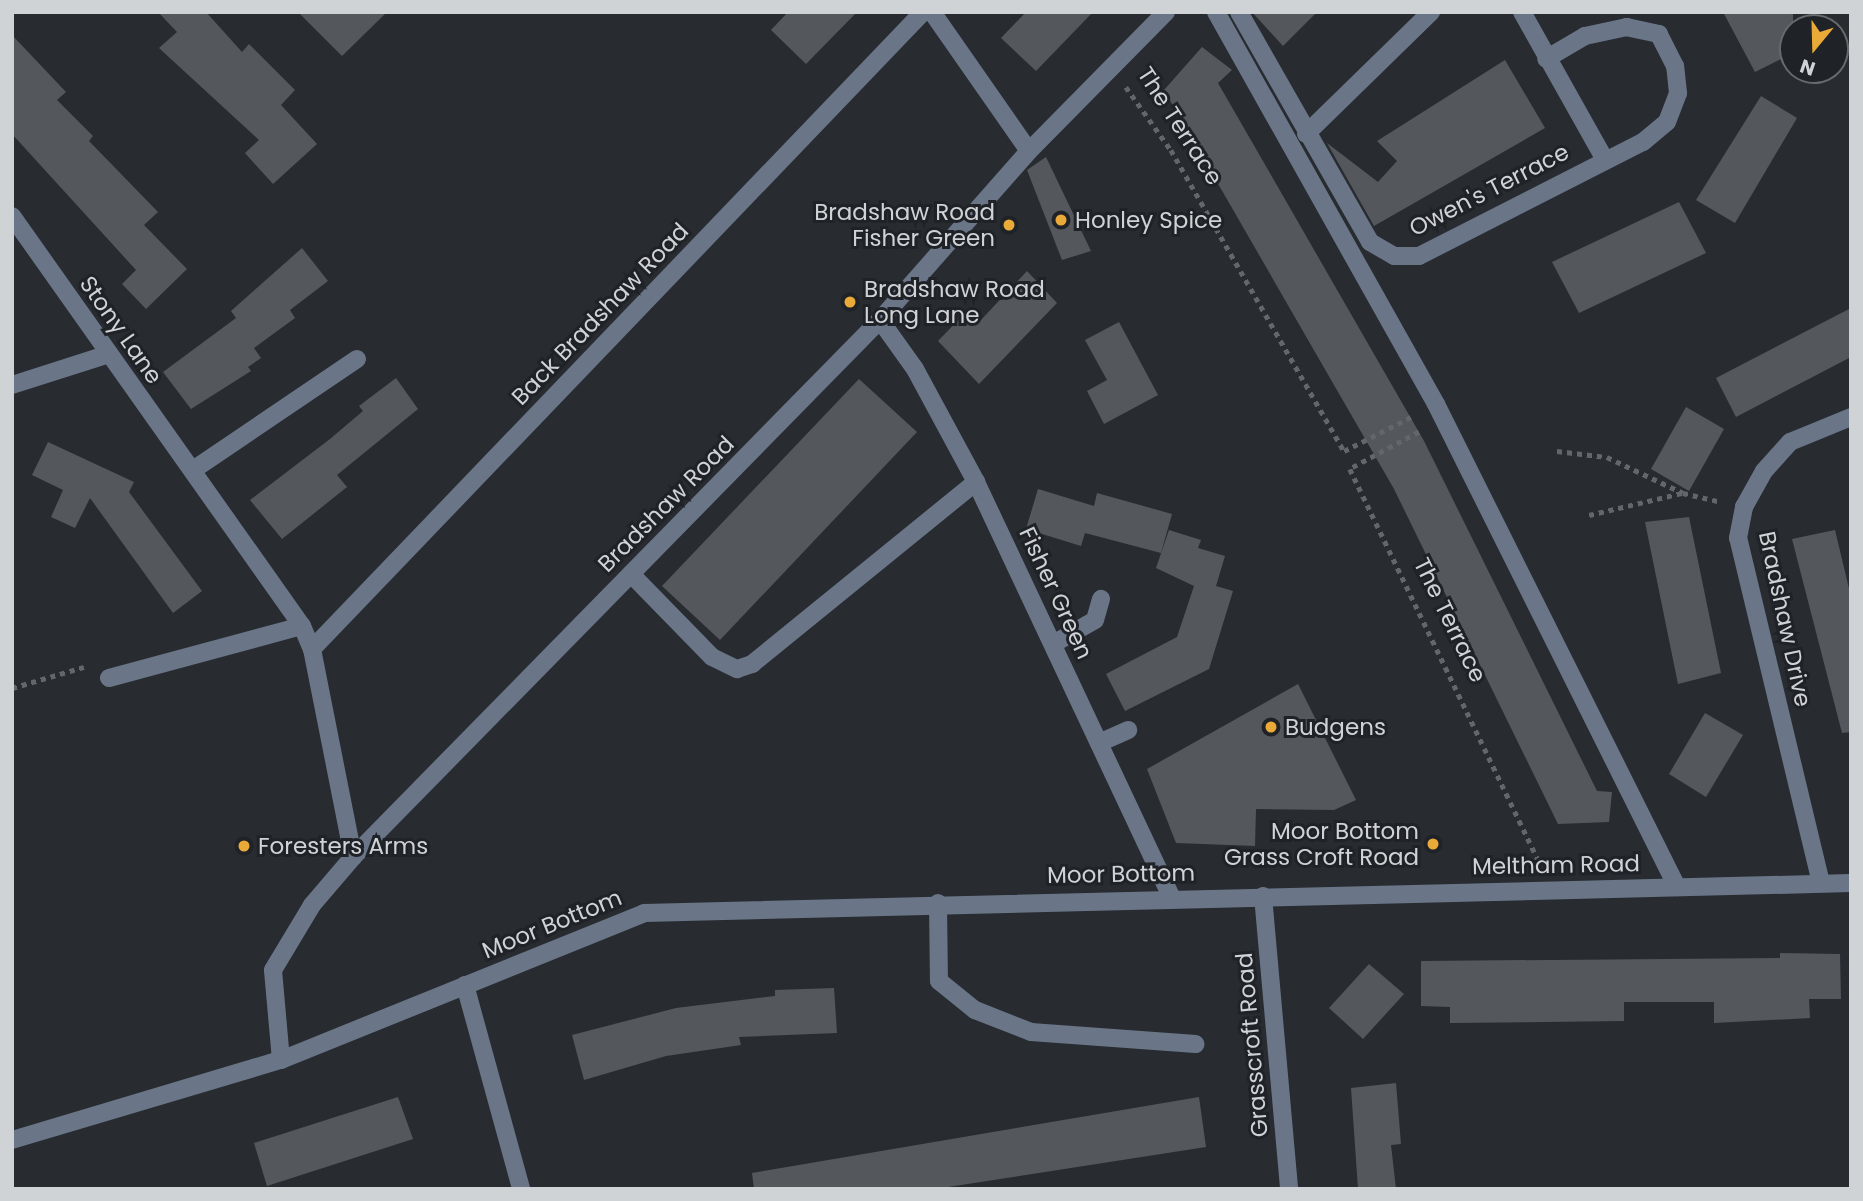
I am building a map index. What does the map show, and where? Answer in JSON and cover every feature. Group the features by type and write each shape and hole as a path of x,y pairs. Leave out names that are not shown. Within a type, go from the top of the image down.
{"street":[{"name":"Back Bradshaw Road","path":"312,649 923,12"},
{"path":"932,12 1029,151"},
{"name":"Bradshaw Road","path":"281,1060 272,970 288,937 353,857 880,320 1029,151 1166,12"},
{"path":"1216,12 1439,412 1548,620 1677,887"},
{"path":"1240,12 1306,134 1431,12"},
{"path":"1522,12 1546,59 1604,158 1643,142 1667,122 1678,93 1675,66 1659,34 1628,27 1585,36 1546,59"},
{"name":"Owen's Terrace","path":"1306,134 1370,242 1394,256 1419,256 1604,158"},
{"name":"Stony Lane","path":"12,216 107,355 193,470 302,626 312,649 353,857"},
{"name":"Fisher Green","path":"880,320 915,369 976,482 1171,896"},
{"path":"12,385 107,355"},
{"path":"193,470 356,359"},
{"name":"Bradshaw Drive","path":"1821,883 1738,538 1744,507 1764,471 1790,442 1851,417"},
{"path":"631,574 712,657 737,669 752,664 976,482"},
{"path":"1053,643 1095,620 1101,599"},
{"path":"109,678 302,626"},
{"path":"1100,743 1128,730"},
{"name":"Meltham Road","path":"1263,897 1851,883"},
{"name":"Moor Bottom","path":"12,1140 281,1060 644,913 1171,896 1263,897"},
{"name":"Grasscroft Road","path":"1263,897 1289,1189"},
{"path":"938,903 939,981 975,1010 1031,1032 1196,1044"},
{"path":"465,985 520,1189"}],"path":[{"name":"The Terrace","path":"1112,67 1171,150 1344,451 1439,412"},
{"name":"The Terrace","path":"1439,412 1349,468 1553,889"},
{"path":"1557,451 1607,457 1683,493 1744,507"},
{"path":"1590,515 1683,493"}],"building":[{"path":"158,12 206,12 242,52 249,44 295,90 281,105 317,144 273,184 245,153 259,140 159,48 177,32"},
{"path":"298,12 387,12 342,56"},
{"path":"788,12 857,12 806,64 771,30"},
{"path":"1026,12 1093,12 1036,71 1001,38"},
{"path":"1252,12 1317,12 1283,46"},
{"path":"1723,12 1793,12 1779,14 1779,60 1755,72"},
{"path":"12,35 66,92 57,100 93,136 89,141 158,212 144,225 187,269 146,309 122,284 136,270 12,134"},
{"path":"1202,47 1232,70 1218,83 1424,441 1597,791 1612,792 1609,822 1558,824 1394,489 1164,90"},
{"path":"1505,60 1545,128 1374,226 1327,143 1378,182 1397,161 1377,141"},
{"path":"1761,96 1797,118 1735,223 1696,200"},
{"name":"Honley Spice","path":"1046,157 1091,251 1062,260 1027,170"},
{"path":"1679,202 1706,253 1579,313 1552,262"},
{"path":"302,248 328,281 290,310 295,318 254,348 261,358 248,367 251,371 191,409 163,372 236,318 231,311"},
{"path":"1027,271 1057,303 979,384 938,341 968,310 980,321"},
{"path":"1851,308 1851,357 1736,417 1716,378"},
{"path":"1119,322 1158,395 1104,424 1087,391 1107,380 1085,340"},
{"path":"396,378 418,409 337,475 347,487 282,539 250,500 330,439 363,411 359,406"},
{"path":"859,379 917,432 720,640 662,586"},
{"path":"1686,407 1724,429 1689,491 1651,469"},
{"path":"48,442 134,482 129,492 202,591 173,613 90,498 75,528 51,517 63,490 32,475"},
{"path":"1038,489 1094,506 1097,493 1172,514 1161,553 1085,533 1081,546 1026,529"},
{"path":"1689,517 1721,673 1678,684 1645,522"},
{"path":"1169,530 1201,540 1198,548 1225,556 1216,586 1233,591 1209,669 1125,711 1106,674 1177,637 1194,586 1156,568"},
{"path":"1835,530 1851,597 1851,732 1842,733 1792,539"},
{"name":"Budgens","path":"1298,684 1356,800 1334,810 1256,809 1255,846 1176,843 1147,769"},
{"path":"1705,713 1743,735 1706,797 1669,774"},
{"path":"1780,953 1840,954 1841,999 1809,999 1810,1018 1714,1023 1714,1002 1624,1002 1624,1021 1450,1023 1450,1007 1421,1006 1421,961 1780,958"},
{"path":"1369,964 1404,994 1363,1039 1329,1008"},
{"path":"834,988 837,1033 739,1037 741,1045 666,1056 584,1080 572,1035 676,1008 775,996 775,990"},
{"path":"1396,1083 1401,1144 1391,1145 1396,1189 1358,1189 1351,1088"},
{"path":"398,1097 413,1139 267,1186 254,1143"},
{"path":"1199,1097 1206,1147 935,1189 754,1189 752,1173"}],"place":[{"name":"Honley Spice","path":"1061,220"},
{"name":"Bradshaw Road Fisher Green","path":"1009,225"},
{"name":"Bradshaw Road Long Lane","path":"850,302"},
{"name":"Budgens","path":"1271,727"},
{"name":"Moor Bottom Grass Croft Road","path":"1433,844"},
{"name":"Foresters Arms","path":"244,846"}]}
